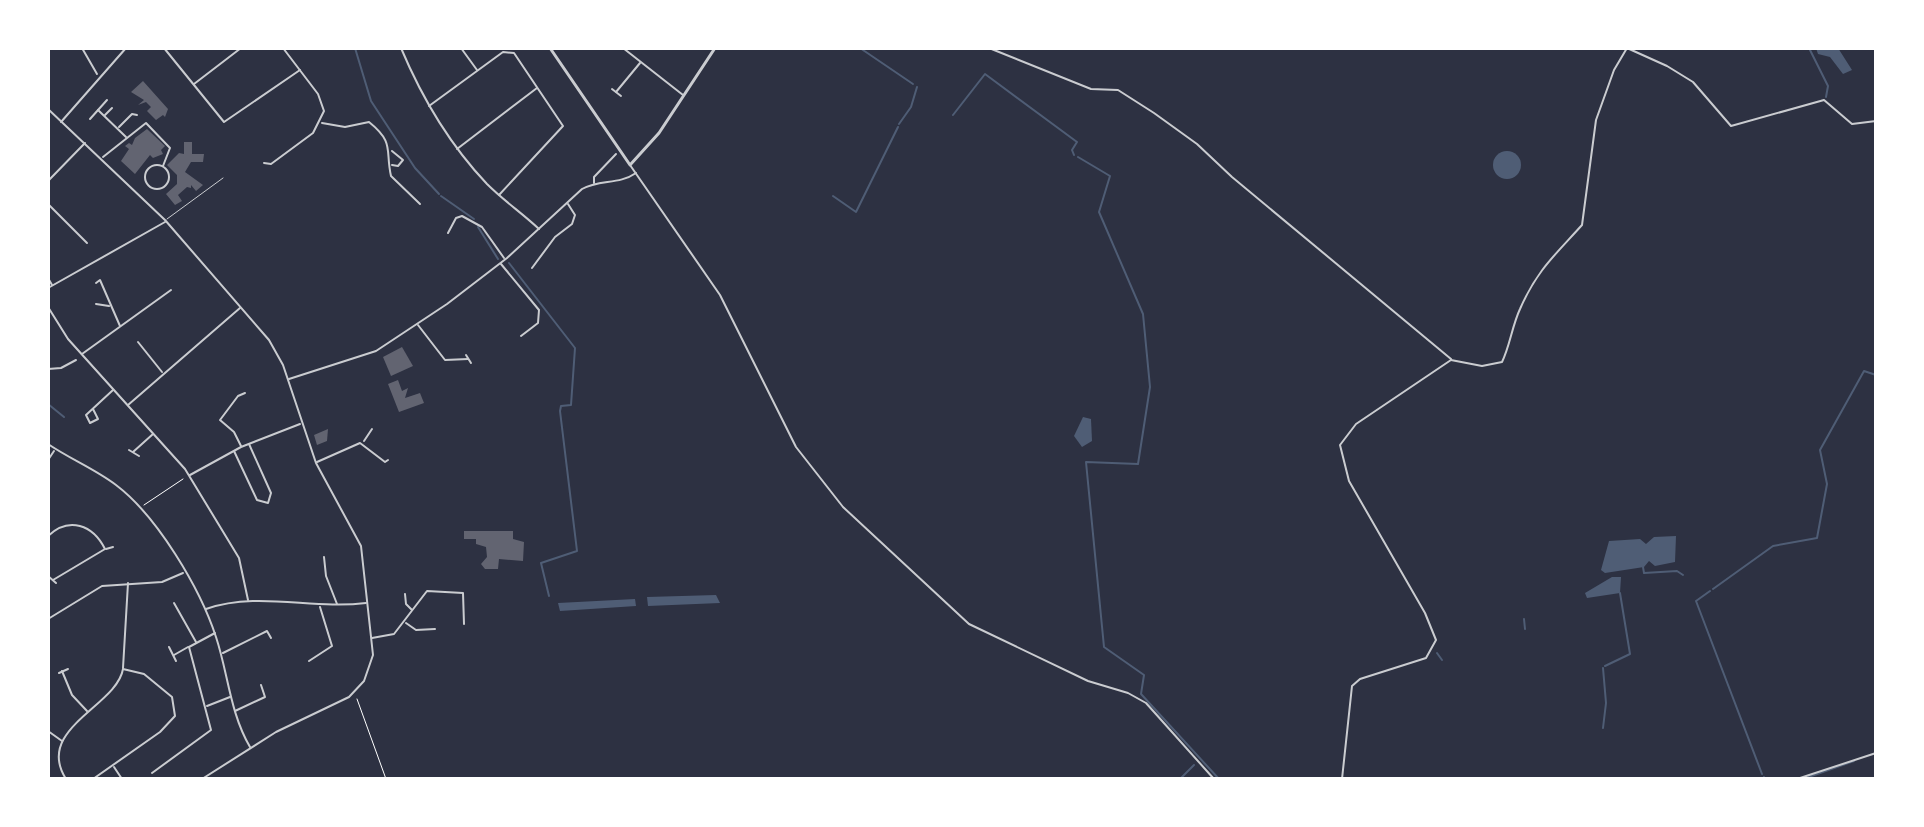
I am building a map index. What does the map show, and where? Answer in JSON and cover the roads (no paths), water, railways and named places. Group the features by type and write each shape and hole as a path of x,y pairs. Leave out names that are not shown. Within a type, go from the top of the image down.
{"street":[{"path":"82,48 87,62 99,75"},
{"path":"61,122 99,75 126,48"},
{"path":"164,48 219,119 228,122 300,70"},
{"path":"193,84 241,48"},
{"path":"264,163 271,164 313,133 321,123 323,104 283,48"},
{"path":"401,48 429,106 457,149 499,195 540,229"},
{"path":"461,48 477,71"},
{"path":"550,48 720,295 796,447 843,507 969,624 1088,681 1128,693 1146,703 1214,779"},
{"path":"623,48 684,96"},
{"path":"630,165 646,150 715,48"},
{"path":"989,48 1091,89 1118,90 1146,107 1197,144 1232,177 1426,335 1451,360 1482,366 1502,362 1519,310 1537,276 1557,248 1582,225 1596,120 1614,70 1627,48 1693,82 1731,126 1824,100 1852,124 1876,121"},
{"path":"429,106 511,51 563,126 499,195"},
{"path":"616,92 641,63"},
{"path":"457,149 538,88"},
{"path":"612,89 621,96"},
{"path":"90,119 107,100"},
{"path":"105,115 112,108"},
{"path":"48,109 166,221 275,348 316,463 361,546 372,666 353,693 250,747 202,779"},
{"path":"98,110 126,137"},
{"path":"118,128 132,114 137,115"},
{"path":"321,123 345,127 369,122 379,130 391,151 403,160 398,166 391,164"},
{"path":"102,158 144,123 170,148 163,166 168,180 163,187 152,187 146,182 146,171 151,166 163,166"},
{"path":"48,181 85,143"},
{"path":"391,151 391,176 420,204"},
{"path":"594,183 594,177 616,154"},
{"path":"288,380 366,356 417,324 500,263 594,183 621,181 636,173"},
{"path":"535,268 549,244 572,224 575,215 567,203"},
{"path":"48,204 87,243"},
{"path":"448,233 456,218 473,219 505,259"},
{"path":"48,278 50,287 166,221"},
{"path":"500,263 538,307 538,323 521,336"},
{"path":"96,283 100,280 121,327"},
{"path":"82,355 171,290"},
{"path":"167,294 171,299"},
{"path":"96,304 101,307 110,305"},
{"path":"48,307 82,355 189,475 239,558 248,600"},
{"path":"128,405 241,307"},
{"path":"417,324 445,360 468,359"},
{"path":"526,333 529,337"},
{"path":"138,342 162,373"},
{"path":"65,359 68,365"},
{"path":"48,369 76,360"},
{"path":"1342,779 1352,686 1360,679 1426,658 1434,649 1436,636 1349,481 1340,445 1356,424 1451,360"},
{"path":"93,409 114,390"},
{"path":"241,447 234,432 220,420 238,396 245,393"},
{"path":"189,475 241,447 301,424"},
{"path":"316,463 363,443 372,429"},
{"path":"139,456 131,451 154,433"},
{"path":"363,443 385,462"},
{"path":"48,444 117,486 140,509 184,572 215,633 234,712 250,747"},
{"path":"234,451 257,500 268,503 271,493 249,444"},
{"path":"48,460 55,449"},
{"path":"48,536 62,526 77,525 94,532 105,549"},
{"path":"48,576 54,581 113,547"},
{"path":"324,557 326,576 337,606"},
{"path":"48,619 93,590 128,583 162,582 184,572"},
{"path":"66,779 61,771 63,741 87,712 117,684 123,669 128,583"},
{"path":"371,638 390,637 429,591 461,592 464,624"},
{"path":"405,594 406,604 412,610"},
{"path":"205,609 248,600 337,606 366,603"},
{"path":"174,603 196,643"},
{"path":"309,661 332,646 320,605"},
{"path":"465,610 473,610"},
{"path":"404,622 416,630 435,629"},
{"path":"221,653 266,629 271,638"},
{"path":"174,655 215,633"},
{"path":"169,647 176,661"},
{"path":"152,773 210,733 207,706 189,647"},
{"path":"316,658 318,662"},
{"path":"68,669 61,672 72,695 87,712"},
{"path":"93,779 168,726 175,712 172,697 151,679 138,671 123,669"},
{"path":"234,712 265,697 261,685"},
{"path":"207,706 232,697"},
{"path":"48,731 63,741"},
{"path":"1797,779 1876,753"},
{"path":"113,765 122,779"}],"lane":[{"path":"166,221 223,178"}],"water":[{"path":"1816,48 1838,48 1852,70 1843,74 1830,57 1818,54"},
{"path":"1507,151 1517,155 1521,165 1517,175 1507,179 1497,175 1493,165 1497,155"},
{"path":"1083,417 1091,419 1092,441 1082,447 1074,436"},
{"path":"1676,536 1675,562 1655,566 1649,561 1644,567 1605,573 1601,570 1609,541 1640,539 1646,544 1654,537"},
{"path":"1612,577 1621,577 1620,593 1587,598 1585,593"},
{"path":"716,595 720,603 648,606 647,597"},
{"path":"635,599 636,606 560,611 558,603"}],"waterway":[{"path":"355,48 371,101 415,168 439,194"},
{"path":"860,48 913,84"},
{"path":"1809,48 1828,86 1826,97"},
{"path":"953,115 985,74 1077,142 1072,150 1074,155"},
{"path":"899,124 911,107 917,87"},
{"path":"833,196 856,212 898,127"},
{"path":"1078,157 1110,176 1099,212 1143,314 1150,387 1138,464 1086,462 1104,647 1144,675 1141,694 1219,779"},
{"path":"441,196 474,219"},
{"path":"478,227 498,259"},
{"path":"509,263 575,348 571,405 561,406 560,411 577,551 541,563 549,596"},
{"path":"1713,589 1773,546 1817,538 1827,484 1820,450 1864,371 1876,375"},
{"path":"48,404 64,417"},
{"path":"1643,567 1644,573 1677,571 1683,575"},
{"path":"1710,591 1696,601 1762,774"},
{"path":"1605,666 1630,654 1620,593"},
{"path":"1524,619 1525,629"},
{"path":"1437,653 1442,660"},
{"path":"1603,668 1606,703 1603,728"},
{"path":"1803,779 1854,761"},
{"path":"1180,779 1194,765"}]}
